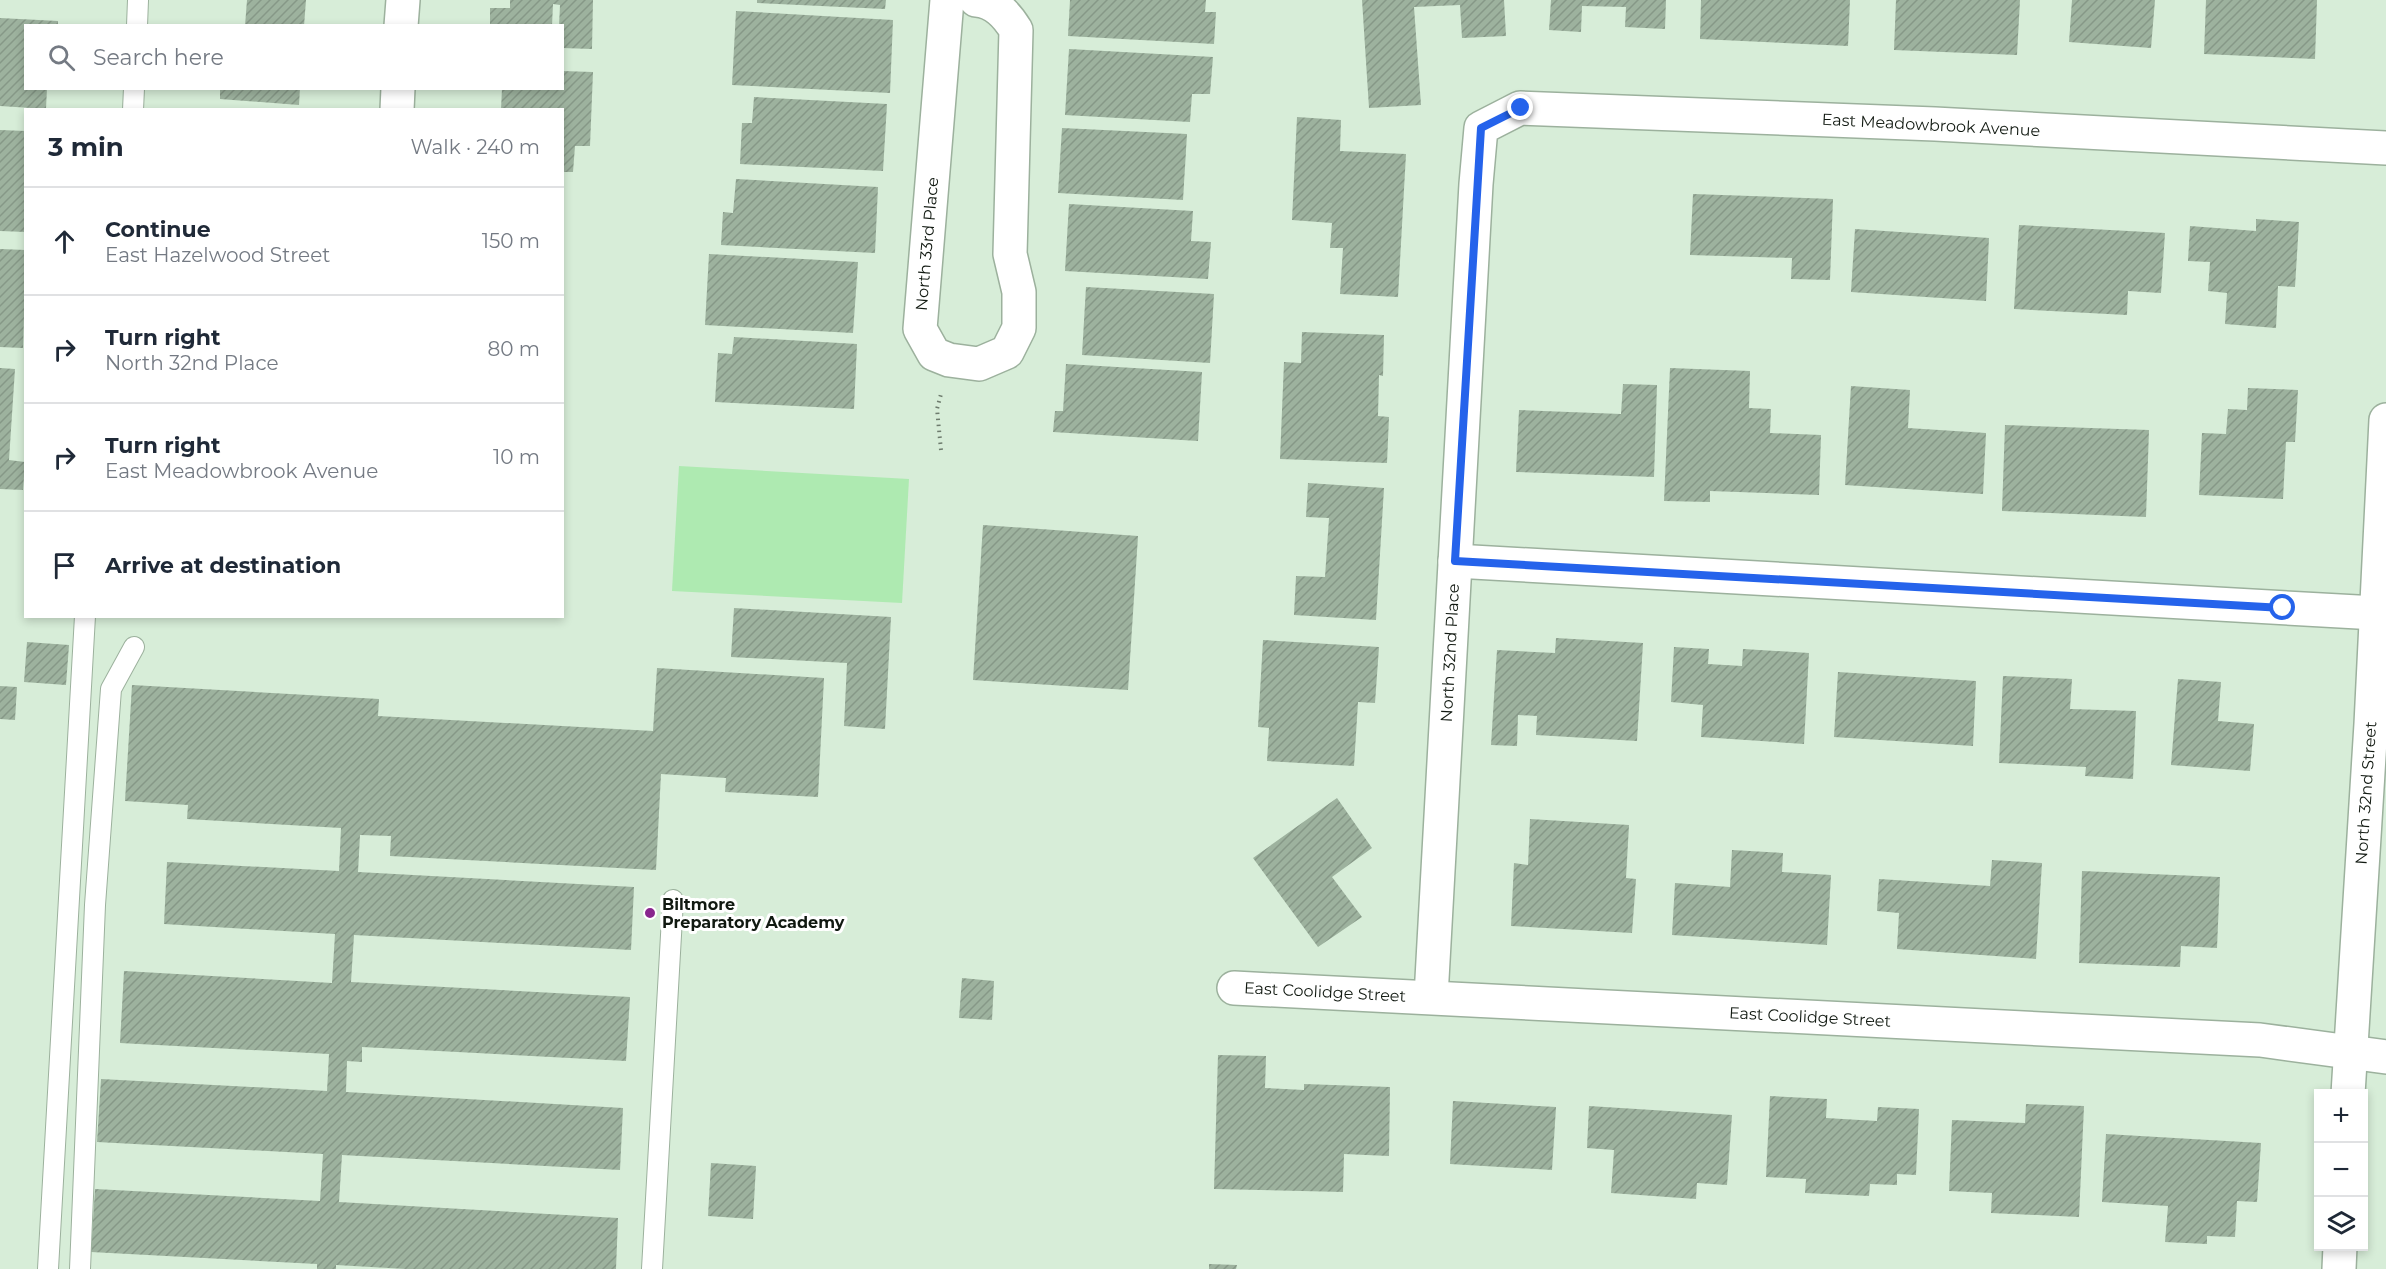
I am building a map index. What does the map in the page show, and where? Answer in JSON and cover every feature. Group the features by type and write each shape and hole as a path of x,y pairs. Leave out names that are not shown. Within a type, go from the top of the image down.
{"street":[{"path":"401,24 403,0"},
{"name":"North 33rd Place","path":"947,0 920,329 934,354 949,360"},
{"path":"949,360 978,364 1007,352 1019,328 1019,292 1010,254 1016,30 1006,13 982,0 976,0"},
{"path":"397,108 398,90"},
{"name":"East Meadowbrook Avenue","path":"1481,128 1521,108 1935,124 2386,148"},
{"name":"North 32nd Place","path":"1431,997 1481,128"},
{"name":"North 32nd Street","path":"2348,1089 2378,724 2376,613 2386,420"},
{"path":"1455,561 2376,613"},
{"name":"East Coolidge Street","path":"1234,988 2260,1040 2386,1057"},
{"path":"2339,1269 2340,1251"}],"lane":[{"path":"137,24 138,0"},
{"path":"133,108 134,90"},
{"path":"48,1269 85,618"},
{"path":"80,1269 88,1125 95,916 111,689 134,647"},
{"path":"652,1269 673,900"}],"path":[{"path":"941,450 937,409 949,360"}],"green space":[{"path":"679,466 909,479 902,603 672,591"}],"building":[{"path":"247,0 306,0 304,24 245,24"},
{"path":"510,0 593,0 592,49 564,48 564,24 559,24 560,5 553,4 552,24 490,24 490,8 510,8"},
{"path":"757,0 886,0 885,9 757,3"},
{"path":"1070,0 1206,0 1205,12 1216,12 1214,44 1068,36"},
{"path":"1362,0 1504,0 1506,36 1462,38 1460,5 1414,7 1421,105 1369,108"},
{"path":"1551,0 1666,0 1665,29 1625,27 1626,7 1582,6 1581,32 1549,30"},
{"path":"1701,0 1850,0 1848,46 1700,39"},
{"path":"1896,0 2020,0 2017,55 1894,50"},
{"path":"2072,0 2155,0 2151,48 2069,42"},
{"path":"2206,0 2317,0 2315,59 2204,54"},
{"path":"736,11 893,20 890,93 732,85"},
{"path":"0,18 58,21 58,24 24,24 24,90 47,90 46,108 0,106"},
{"path":"1069,49 1213,57 1210,94 1192,94 1190,122 1065,115"},
{"path":"564,71 593,72 590,146 575,146 573,172 564,172 564,108 501,108 502,90 564,90"},
{"path":"220,90 300,90 299,105 220,99"},
{"path":"754,97 887,104 883,171 740,164 742,123 752,123"},
{"path":"1297,117 1341,120 1340,151 1406,154 1398,297 1340,294 1343,248 1330,248 1332,223 1292,220"},
{"path":"1062,128 1187,134 1183,200 1058,193"},
{"path":"0,130 24,131 24,232 0,231"},
{"path":"736,179 878,187 875,253 721,245 723,212 733,213"},
{"path":"1693,194 1833,199 1830,280 1791,279 1792,258 1690,255"},
{"path":"1069,204 1193,211 1191,241 1211,242 1208,279 1065,271"},
{"path":"2256,219 2299,222 2295,287 2278,286 2276,328 2225,324 2227,293 2208,291 2210,262 2188,261 2190,226 2256,231"},
{"path":"2019,225 2165,233 2161,293 2128,291 2127,315 2014,309"},
{"path":"1855,229 1989,238 1986,301 1851,292"},
{"path":"0,249 24,250 23,348 0,347"},
{"path":"709,254 858,262 853,333 705,325"},
{"path":"1086,287 1214,294 1210,363 1082,355"},
{"path":"1302,332 1384,335 1383,376 1379,375 1378,416 1389,417 1387,463 1280,459 1284,362 1301,363"},
{"path":"734,337 857,344 854,409 715,402 718,353 732,354"},
{"path":"1066,364 1202,372 1198,441 1053,432 1055,411 1063,411"},
{"path":"0,368 15,369 9,460 24,462 24,476 23,490 0,489"},
{"path":"1670,368 1750,371 1749,408 1771,409 1770,433 1821,435 1819,495 1710,491 1710,502 1664,501"},
{"path":"1623,384 1657,385 1654,477 1516,472 1519,410 1621,414"},
{"path":"1851,386 1910,390 1908,428 1986,433 1983,494 1845,485"},
{"path":"2248,388 2298,390 2295,442 2286,442 2283,499 2199,495 2202,433 2226,434 2228,409 2247,410"},
{"path":"2005,425 2149,430 2146,517 2002,511"},
{"path":"1308,483 1384,488 1376,620 1294,615 1296,576 1325,577 1329,518 1306,517"},
{"path":"983,525 1138,536 1128,690 973,680"},
{"path":"734,608 891,617 885,729 844,726 847,663 731,657"},
{"path":"1556,638 1643,643 1637,741 1536,735 1537,716 1518,715 1517,746 1491,745 1497,650 1555,653"},
{"path":"1263,640 1379,647 1375,703 1358,702 1354,766 1267,761 1269,728 1258,727"},
{"path":"27,642 69,645 66,685 24,682"},
{"path":"1674,647 1709,649 1708,664 1742,666 1743,649 1809,653 1804,744 1701,737 1703,705 1671,702"},
{"path":"657,668 824,678 818,797 725,792 726,778 661,774 656,870 390,856 391,836 360,835 358,872 634,887 631,950 354,935 351,982 630,997 626,1061 362,1047 362,1062 347,1061 346,1092 623,1108 620,1170 342,1155 339,1202 618,1218 616,1269 406,1269 336,1265 336,1269 317,1269 317,1264 91,1252 95,1189 320,1201 323,1154 97,1142 101,1079 327,1091 329,1054 120,1043 124,971 332,983 335,934 164,924 167,862 339,871 341,828 187,819 188,805 125,801 132,685 379,699 378,716 653,731"},
{"path":"1838,672 1976,681 1973,746 1834,737"},
{"path":"2003,676 2072,679 2070,709 2136,711 2133,779 2085,776 2086,767 1999,763"},
{"path":"2178,679 2221,682 2218,721 2254,724 2250,771 2171,765"},
{"path":"0,686 17,687 15,720 0,719"},
{"path":"1337,798 1372,848 1332,877 1362,917 1318,947 1253,858"},
{"path":"1530,819 1629,825 1626,878 1636,879 1632,933 1511,926 1514,863 1528,865"},
{"path":"1732,850 1783,853 1782,872 1831,875 1827,945 1672,935 1675,883 1730,887"},
{"path":"1992,860 2042,863 2036,959 1897,949 1899,913 1877,911 1879,879 1990,886"},
{"path":"2082,871 2220,877 2217,948 2181,946 2180,967 2079,963"},
{"path":"962,978 994,981 992,1020 959,1018"},
{"path":"1218,1055 1266,1056 1265,1088 1304,1090 1304,1084 1390,1087 1389,1156 1344,1154 1343,1192 1214,1189"},
{"path":"1770,1096 1827,1099 1826,1118 1877,1121 1878,1107 1919,1109 1916,1175 1897,1174 1897,1185 1870,1184 1869,1196 1805,1193 1806,1179 1766,1177"},
{"path":"1453,1101 1556,1107 1552,1170 1450,1164"},
{"path":"2026,1104 2084,1106 2079,1217 1991,1213 1992,1193 1949,1191 1952,1120 2025,1123"},
{"path":"1589,1106 1732,1115 1727,1185 1697,1183 1696,1199 1611,1193 1614,1150 1587,1148"},
{"path":"2106,1134 2261,1143 2257,1202 2237,1201 2235,1237 2207,1236 2207,1244 2165,1242 2168,1206 2102,1202"},
{"path":"711,1163 756,1166 753,1219 708,1216"},
{"path":"1209,1264 1237,1265 1236,1269 1209,1269"}],"place":[{"name":"Biltmore Preparatory Academy","path":"650,913"}],"route":[{"path":"1521,108 1481,128 1455,561 2283,608"}]}
